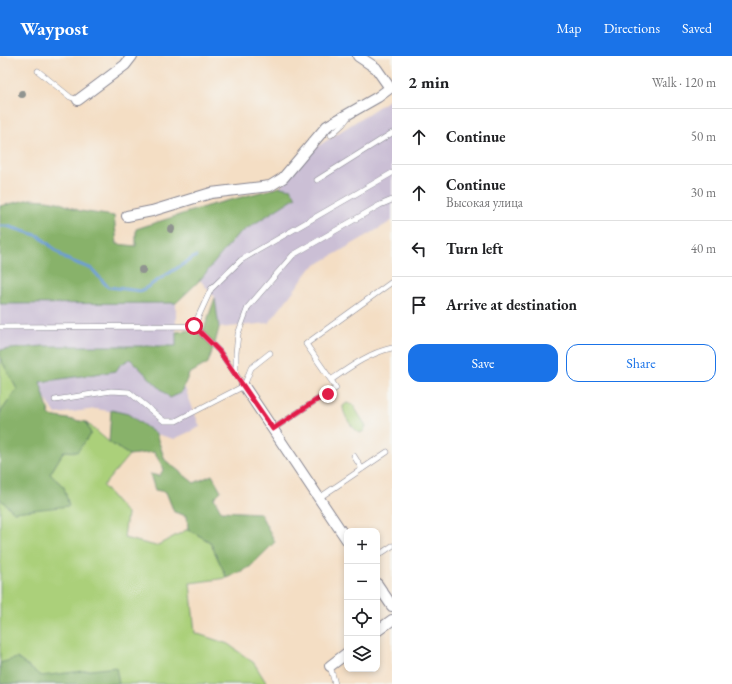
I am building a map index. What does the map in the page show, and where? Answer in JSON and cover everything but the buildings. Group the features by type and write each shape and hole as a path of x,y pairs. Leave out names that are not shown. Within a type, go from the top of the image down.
{"street":[{"path":"78,100 125,65 132,56"},
{"path":"127,216 152,211 211,193 270,186 283,178 327,126 391,88 376,68 358,56"},
{"path":"244,386 344,536"},
{"path":"380,588 392,606"},
{"path":"380,629 392,620"},
{"path":"330,666 344,655"}],"lane":[{"path":"38,71 70,97 78,100"},
{"path":"331,135 343,124 353,111"},
{"path":"317,180 392,133"},
{"path":"194,326 211,289 241,260 392,173"},
{"path":"236,375 238,334 248,307 294,255 380,205 392,200"},
{"path":"273,429 336,388 306,344 392,282"},
{"path":"0,327 194,326 219,351 244,386"},
{"path":"331,380 361,360 381,350 392,348"},
{"path":"55,400 111,391 129,392 164,421 176,421 244,386 250,368 270,353"},
{"path":"318,498 388,452"},
{"path":"354,456 362,469"},
{"path":"380,554 392,546"},
{"path":"330,666 335,684"}],"shaded area":[{"path":"392,98 392,221 311,268 269,323 219,328 215,298 200,280 237,235 296,197 291,189 280,187 312,150"},
{"path":"176,303 176,365 200,427 174,439 156,434 128,414 96,409 56,414 42,394 0,354 0,304"}],"green space":[{"path":"280,187 291,189 296,197 237,235 200,280 176,303 0,304 0,206 31,199 46,200 58,202 80,211 114,216 117,244 136,246 136,229 207,206"},
{"path":"215,298 219,328 208,363 189,374 181,393 170,398 130,359 120,365 116,371 40,382 50,416 86,422 91,434 77,452 64,451 50,474 64,487 69,506 14,512 0,499 0,413 17,389 0,358 0,350 43,346 176,346 176,332 204,329"},
{"path":"0,358 17,389 0,413"},
{"path":"347,403 353,405 366,426 364,431 360,433 348,421 343,410 343,406"},
{"path":"111,410 128,414 156,434 165,460 194,483 212,475 221,491 214,498 221,511 260,513 275,542 250,567 227,578 210,542 188,529 187,516 174,512 166,492 155,490 150,474 159,476 164,469 154,452 129,455 109,442"},
{"path":"86,422 109,442 129,455 103,486 127,514 124,538 156,546 188,529 210,542 227,578 190,583 195,633 228,644 254,663 267,684 0,684 0,499 14,512 64,487 50,474 64,451 91,434"},
{"path":"17,658 41,676 116,667 119,684 0,684 0,663"}],"waterway":[{"path":"0,226 7,226 39,236 66,259 92,269 108,287 141,291 196,256"}],"route":[{"path":"194,326 219,351 273,429 328,394"}]}
